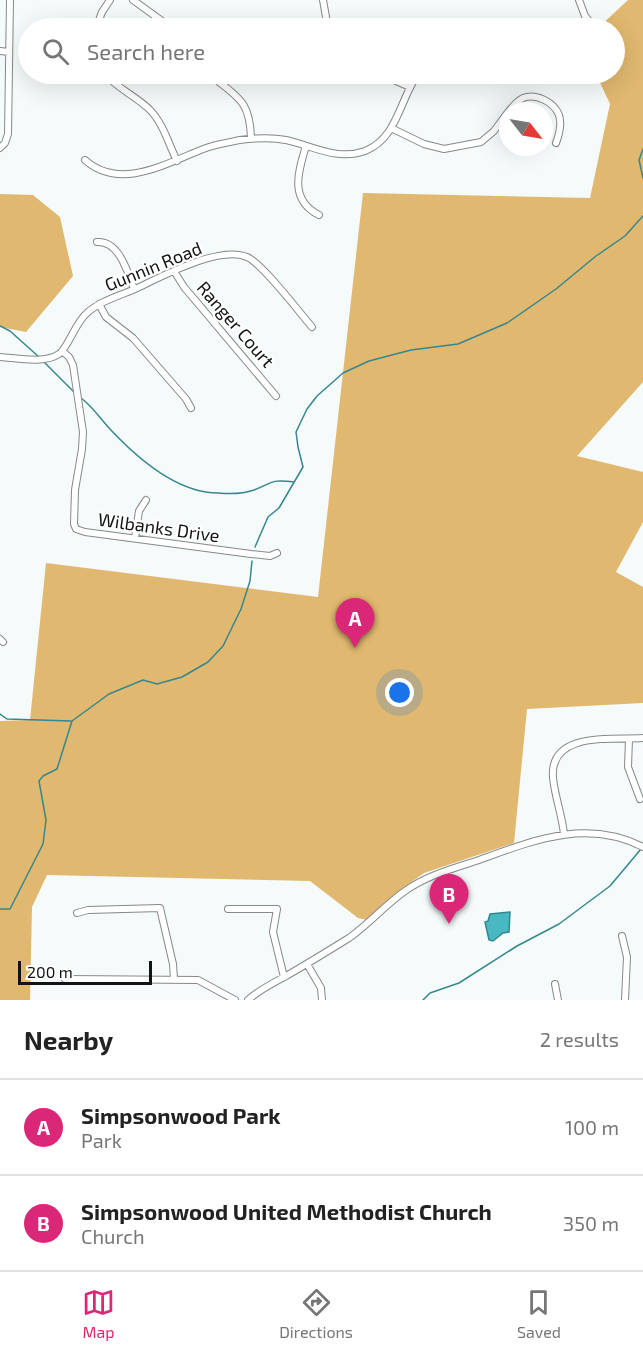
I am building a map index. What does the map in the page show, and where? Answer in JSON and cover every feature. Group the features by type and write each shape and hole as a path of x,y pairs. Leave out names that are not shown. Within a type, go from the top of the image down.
{"street":[{"path":"0,148 5,143 8,134 10,0"},
{"path":"100,18 110,0"},
{"path":"133,0 158,18"},
{"path":"323,0 326,18"},
{"path":"579,0 587,18"},
{"path":"0,51 9,52"},
{"path":"0,73 9,74"},
{"path":"116,84 151,110 177,161"},
{"path":"221,84 244,103 250,120 251,138"},
{"path":"403,84 410,87"},
{"path":"85,159 95,168 126,173 149,171 210,147 251,138 286,140 338,155 365,151 387,135 392,128 412,84"},
{"path":"517,102 523,98 535,96 548,102"},
{"path":"553,105 560,116 556,143"},
{"path":"392,128 424,144 444,149 482,142 499,125"},
{"path":"306,146 297,179 299,192 309,210 319,214"},
{"path":"97,242 110,244 118,253 134,289"},
{"name":"Gunnin Road","path":"62,351 81,320 99,304 210,258 240,255 256,262 312,327"},
{"name":"Ranger Court","path":"174,271 184,288 276,396"},
{"path":"99,304 106,317 133,338 186,399 191,408"},
{"path":"0,357 41,359 53,357 62,351"},
{"name":"Wilbanks Drive","path":"62,351 73,365 83,432 75,490 74,524 76,528 85,532 270,556 277,553"},
{"path":"135,538 139,511 146,500"},
{"path":"564,834 553,776 557,758 566,746 578,741 643,738"},
{"path":"629,739 628,767 640,799"},
{"path":"248,1000 266,986 308,964 350,937 403,892 423,880 513,847 564,834 594,833 643,847"},
{"path":"77,913 88,910 160,908 173,964 174,979"},
{"path":"228,909 277,909 273,932 284,977"},
{"path":"622,936 627,957 625,1000"},
{"path":"308,964 321,988 322,1000"},
{"path":"64,979 198,980 236,1000"},
{"path":"555,984 558,1000"}],"shaded area":[{"path":"628,0 643,0 643,382 577,456 643,472 643,522 616,572 643,587 643,703 527,709 514,843 424,873 400,890 367,920 358,918 310,881 47,875 32,907 30,1000 0,1000 0,721 30,720 46,563 318,597 363,193 590,198 610,104 601,84 625,84 625,18 609,18"},
{"path":"0,194 33,195 60,217 73,276 26,332 0,327"}],"water":[{"path":"510,912 509,932 503,933 493,941 489,940 485,922 488,921 490,914"}],"waterway":[{"path":"643,149 639,160 643,178"},
{"path":"255,547 268,517 279,508 303,467 296,432 307,409 317,396 343,373 369,361 411,350 458,344 507,323 625,236 643,216"},
{"path":"0,326 10,331 39,357"},
{"path":"44,362 75,393"},
{"path":"81,398 120,439 145,461 187,487 203,491 236,493 250,491 277,481 294,482"},
{"path":"0,909 10,909 43,844 46,820 39,781 43,776 57,769 72,721 109,694 143,680 157,684 182,677 208,662 223,646 241,609 250,581 252,561"},
{"path":"0,714 7,719 71,721"},
{"path":"423,1000 430,993 459,983 517,946 559,924 610,886 641,849"}],"place":[{"name":"Simpsonwood Park","path":"355,648"},
{"name":"Simpsonwood United Methodist Church","path":"449,924"}]}
